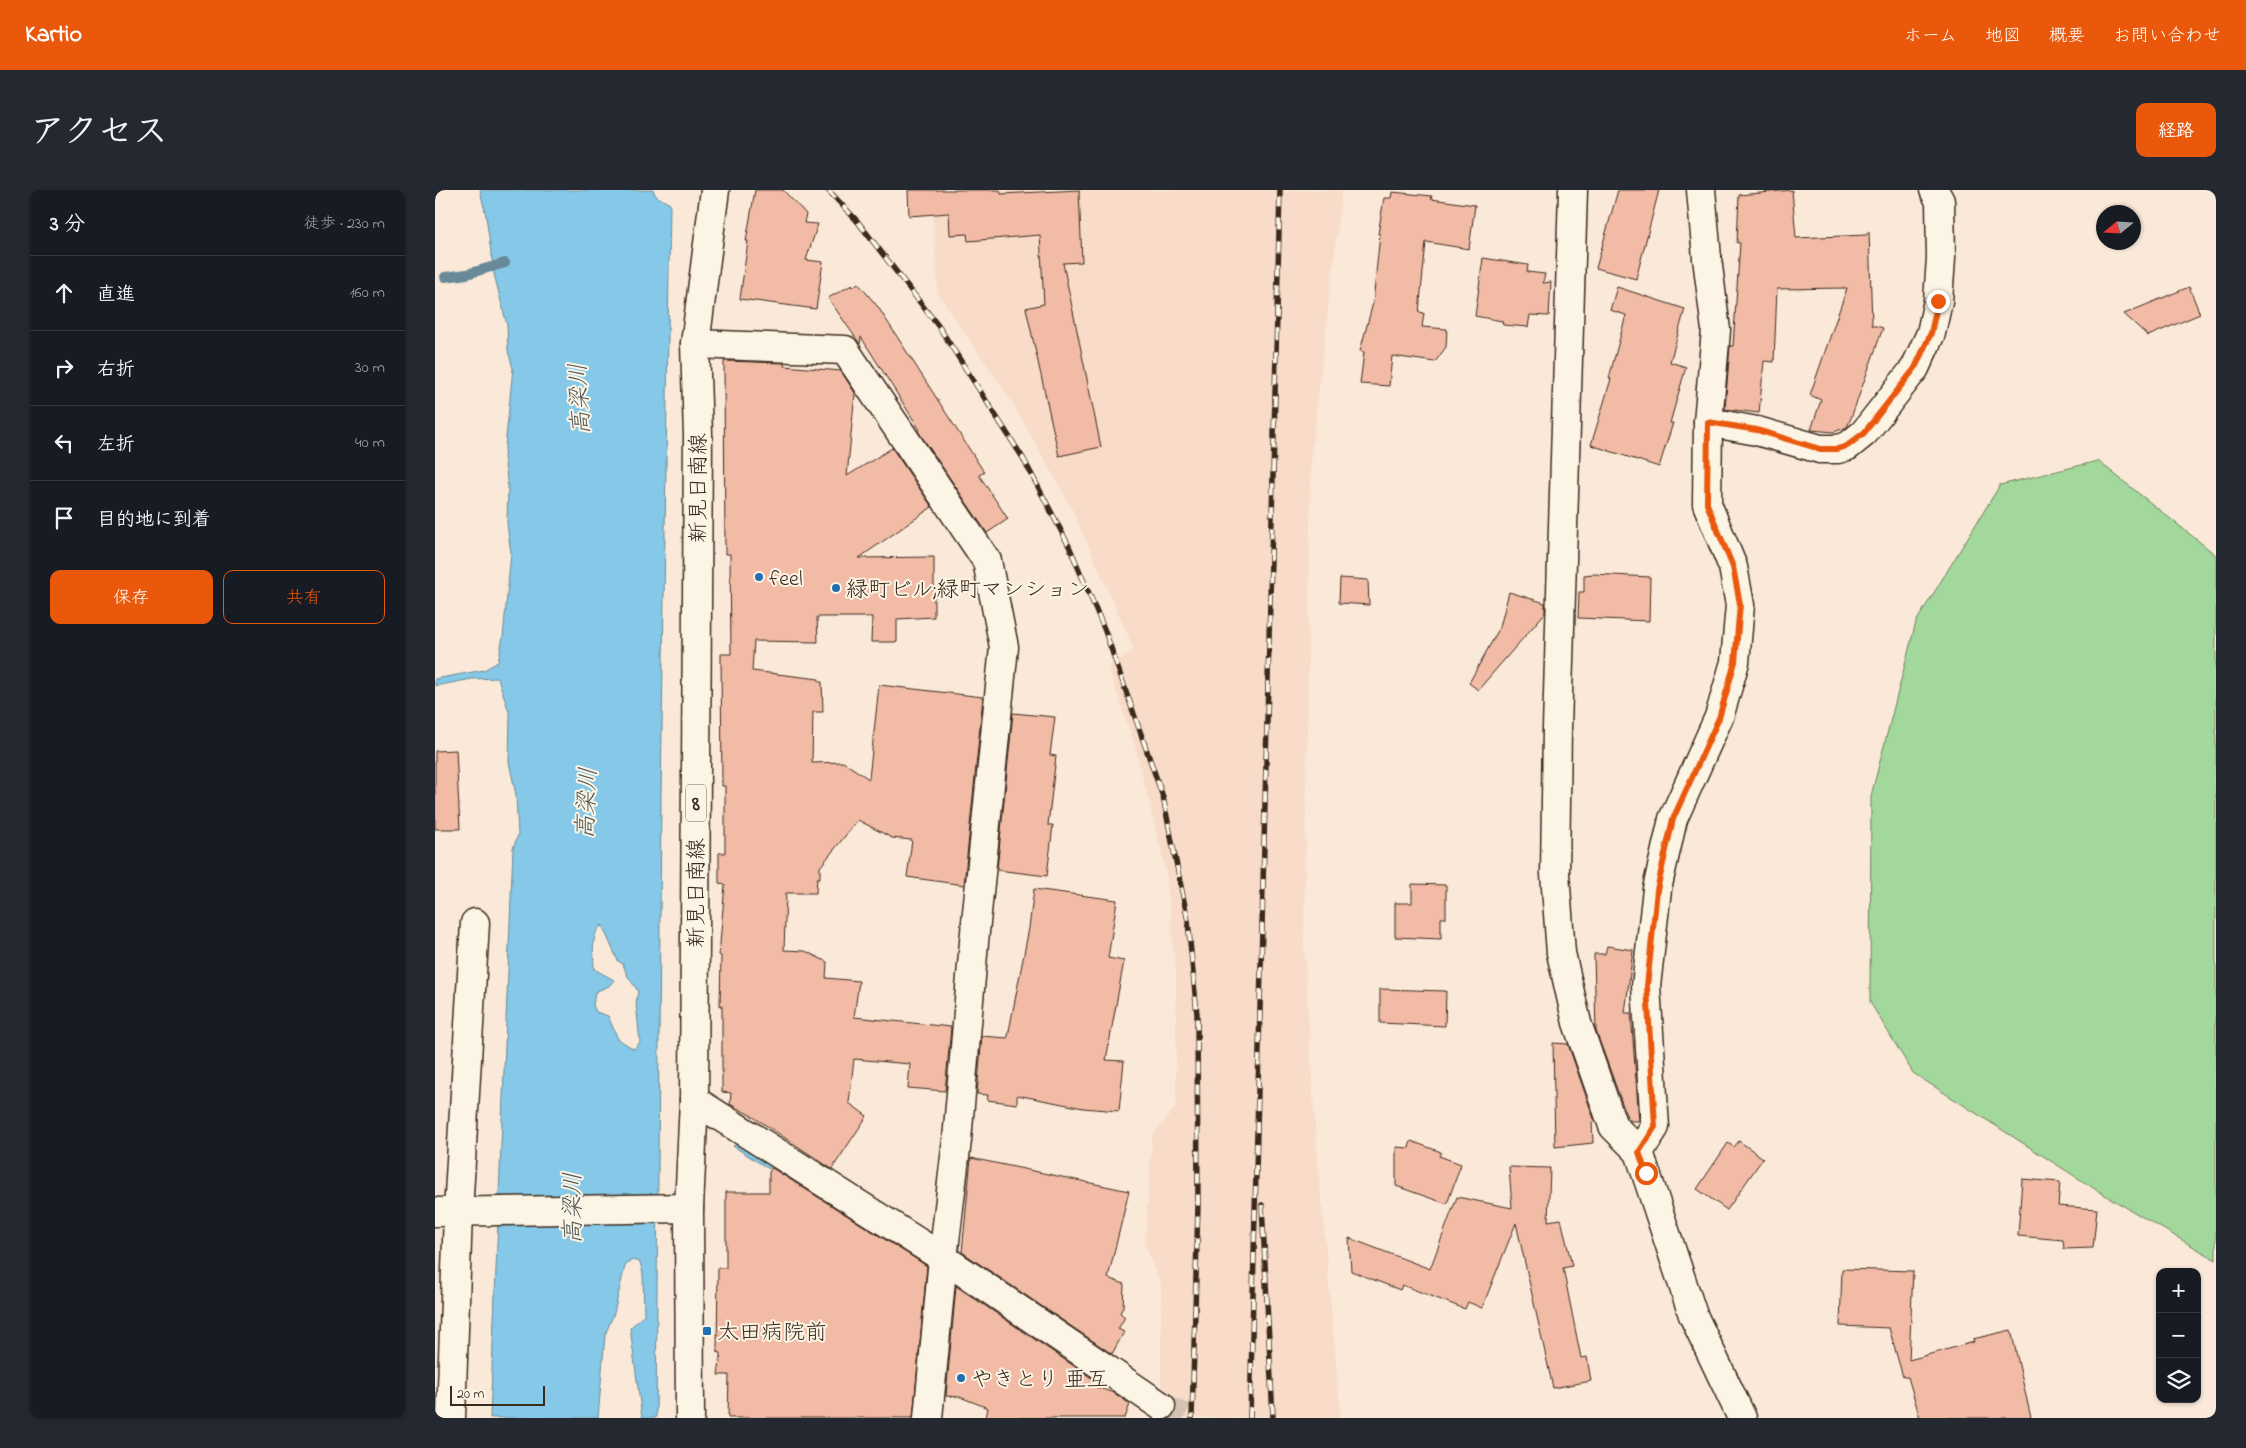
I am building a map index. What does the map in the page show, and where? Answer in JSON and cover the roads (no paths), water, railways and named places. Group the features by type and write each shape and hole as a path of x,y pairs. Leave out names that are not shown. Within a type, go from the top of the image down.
{"street":[{"name":"新見日南線","path":"689,1418 689,1208 694,1100 698,445 695,344 715,190"},
{"path":"1573,190 1557,728 1555,874 1561,953 1577,1023 1613,1126 1639,1152 1693,1315 1742,1418"},
{"path":"1639,1152 1655,1127 1647,986 1657,890 1673,819 1719,718 1735,662 1740,604 1733,567 1707,504 1708,422 1716,330 1701,190"},
{"path":"1708,422 1757,430 1820,449 1837,449 1847,446 1864,433 1915,368 1931,333 1938,301 1941,258 1940,201 1934,190"},
{"path":"695,344 845,350 987,561 1004,647 974,942 957,1140 943,1258 928,1418"},
{"path":"451,1418 447,1212 475,923"},
{"path":"694,1100 943,1258 1161,1406"},
{"path":"447,1212 689,1208"}],"water":[{"name":"高梁川","path":"480,190 653,190 656,196 670,204 661,794 656,1418 642,1418 630,1328 644,1315 643,1274 640,1262 632,1260 625,1266 614,1313 605,1335 598,1418 490,1418 513,848 518,835 516,795 509,762 510,715 498,678 472,679 435,686 435,679 484,670 498,662 503,637 511,553 507,524 508,486 504,457 513,368 508,351 507,325 494,274 486,216","holes":["602,925 618,961 623,964 627,975 638,991 636,1003 640,1042 634,1049 618,1039 608,1016 596,1012 593,1005 595,992 609,986 614,980 594,969 594,939"]},
{"path":"751,1139 778,1157 769,1169 733,1146"}],"waterway":[{"path":"445,277 467,274 505,263"}],"tunnel":[{"path":"1161,1406 1184,1418"}],"railway":[{"path":"828,190 858,222 939,327 1023,458 1069,546 1105,631 1163,797 1188,921 1197,1014 1198,1205 1192,1418"},
{"path":"1250,1418 1280,190"},
{"path":"1262,1205 1273,1418"}],"place":[{"name":"feel","path":"759,577"},
{"name":"緑町ビル;緑町マンション","path":"836,588"},
{"name":"太田病院前","path":"707,1331"},
{"name":"やきとり 亜互","path":"961,1378"}]}
